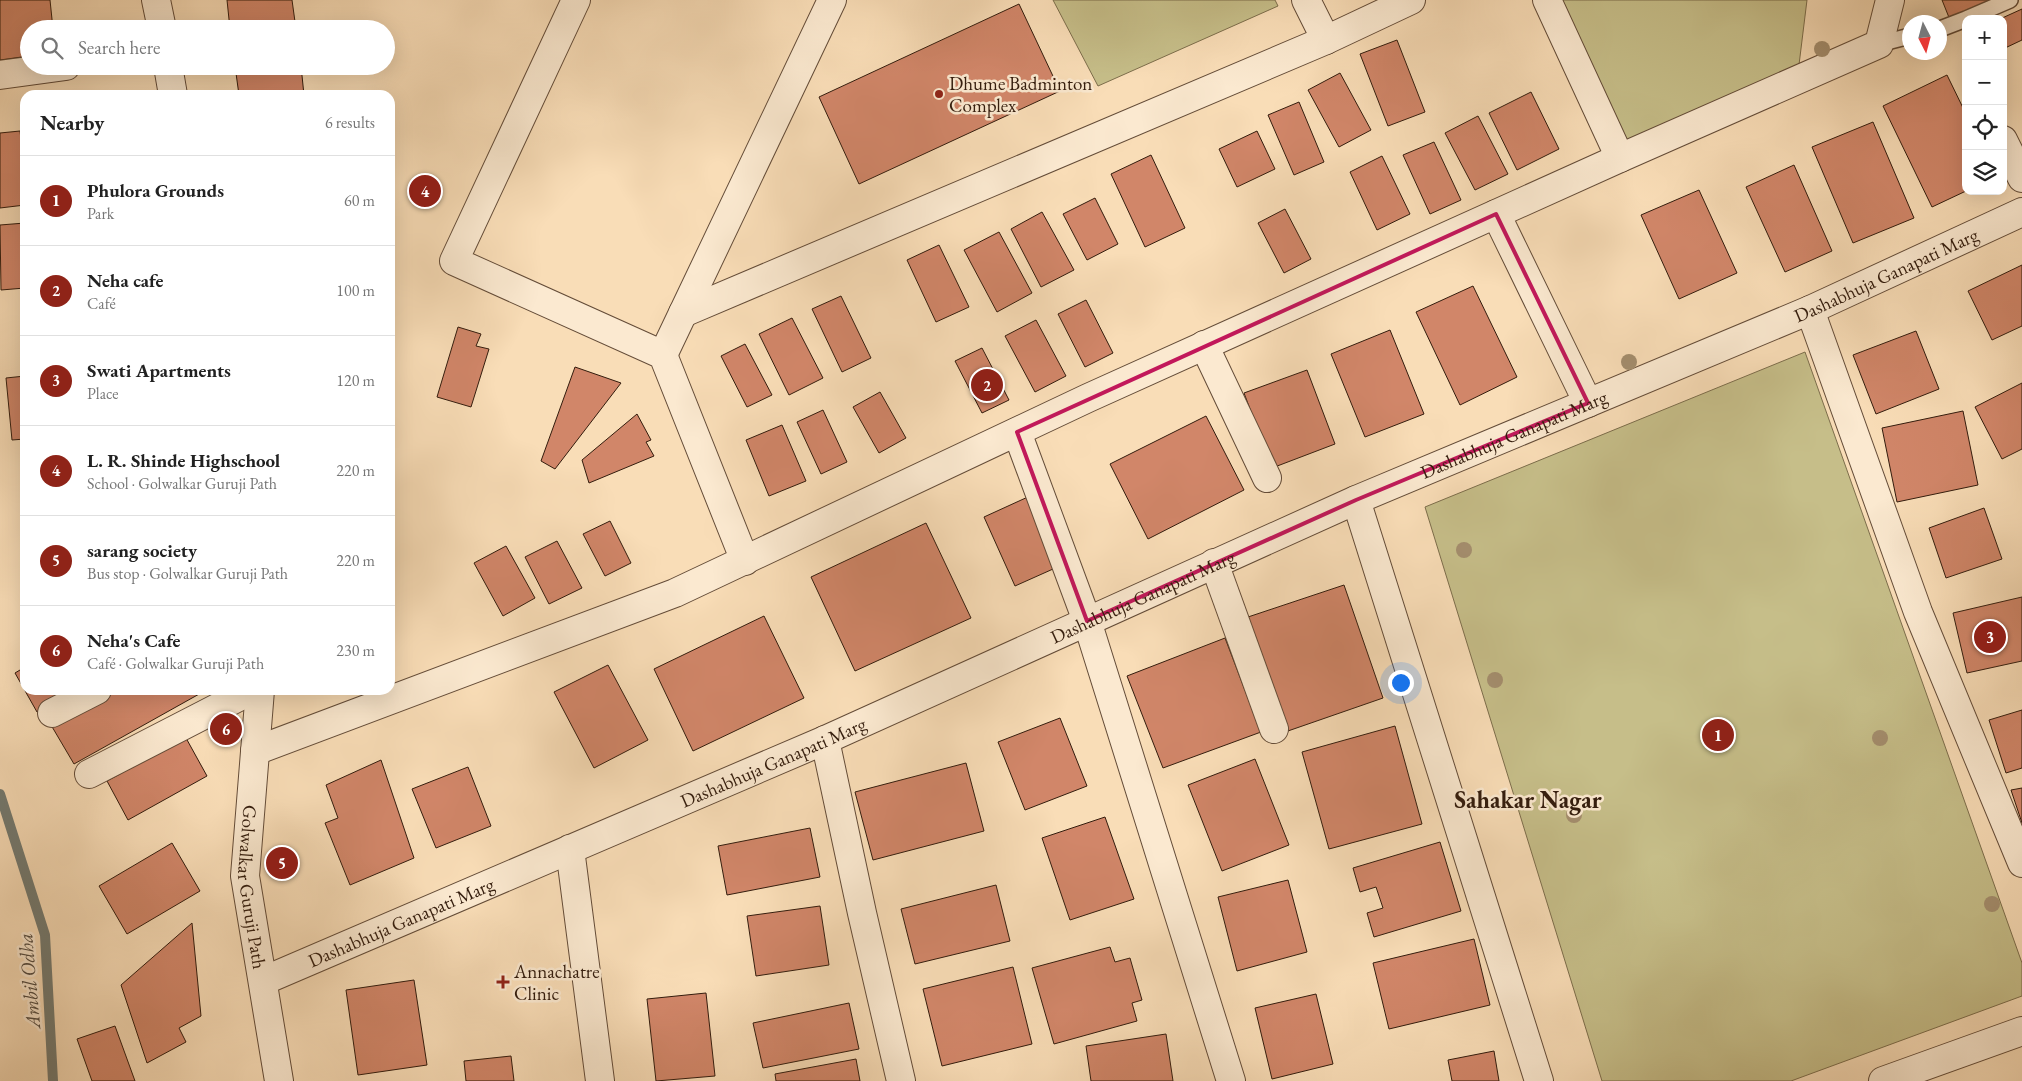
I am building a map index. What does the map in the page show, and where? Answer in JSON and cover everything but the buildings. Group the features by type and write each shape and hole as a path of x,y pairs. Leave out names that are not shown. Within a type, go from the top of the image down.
{"street":[{"path":"156,0 160,20"},
{"path":"576,0 454,261 663,355 745,561"},
{"path":"663,355 832,0"},
{"path":"1306,0 1326,40"},
{"path":"683,313 1326,40 1411,0"},
{"path":"1547,0 1620,158"},
{"path":"255,752 675,593 1204,345 1879,44 1890,0"},
{"path":"0,75 20,72"},
{"path":"170,75 172,90"},
{"path":"2007,148 2022,178"},
{"name":"Dashabhuja Ganapati Marg","path":"263,982 825,740 1356,500 1810,310 2022,212"},
{"path":"1496,214 1588,403"},
{"path":"1810,310 1918,612 2022,863"},
{"path":"1204,345 1267,478"},
{"path":"1017,432 1087,621 1231,1081"},
{"path":"1356,500 1539,1081"},
{"path":"1214,563 1274,729"},
{"path":"52,713 86,695"},
{"path":"89,774 242,695"},
{"name":"Golwalkar Guruji Path","path":"260,695 245,876 280,1081"},
{"path":"825,740 862,913 901,1081"},
{"path":"570,849 600,1081"},
{"path":"1886,1080 2022,1031"}],"lane":[{"path":"1975,15 2010,0"},
{"path":"1947,26 1962,21"},
{"path":"1879,44 1902,38"}],"highlighted area":[{"path":"1496,214 1588,403 1356,500 1087,621 1017,432"}],"shaded area":[{"path":"1053,0 1275,0 1278,6 1098,86"},
{"path":"1559,0 1807,0 1797,81 1620,158"},
{"path":"1805,352 2022,963 2022,996 1791,1081 1602,1081 1425,507"}],"waterway":[{"name":"Ambil Odha","path":"0,794 45,935 53,1081"}],"place":[{"name":"Dhume Badminton Complex","path":"939,94"},
{"name":"L. R. Shinde Highschool","path":"425,191"},
{"name":"Neha cafe","path":"987,385"},
{"name":"Swati Apartments","path":"1990,637"},
{"name":"Neha's Cafe","path":"226,729"},
{"name":"Phulora Grounds","path":"1718,735"},
{"name":"sarang society","path":"282,863"},
{"name":"Annachatre Clinic","path":"503,982"}],"district":[{"name":"Sahakar Nagar","path":"1528,800"}]}
